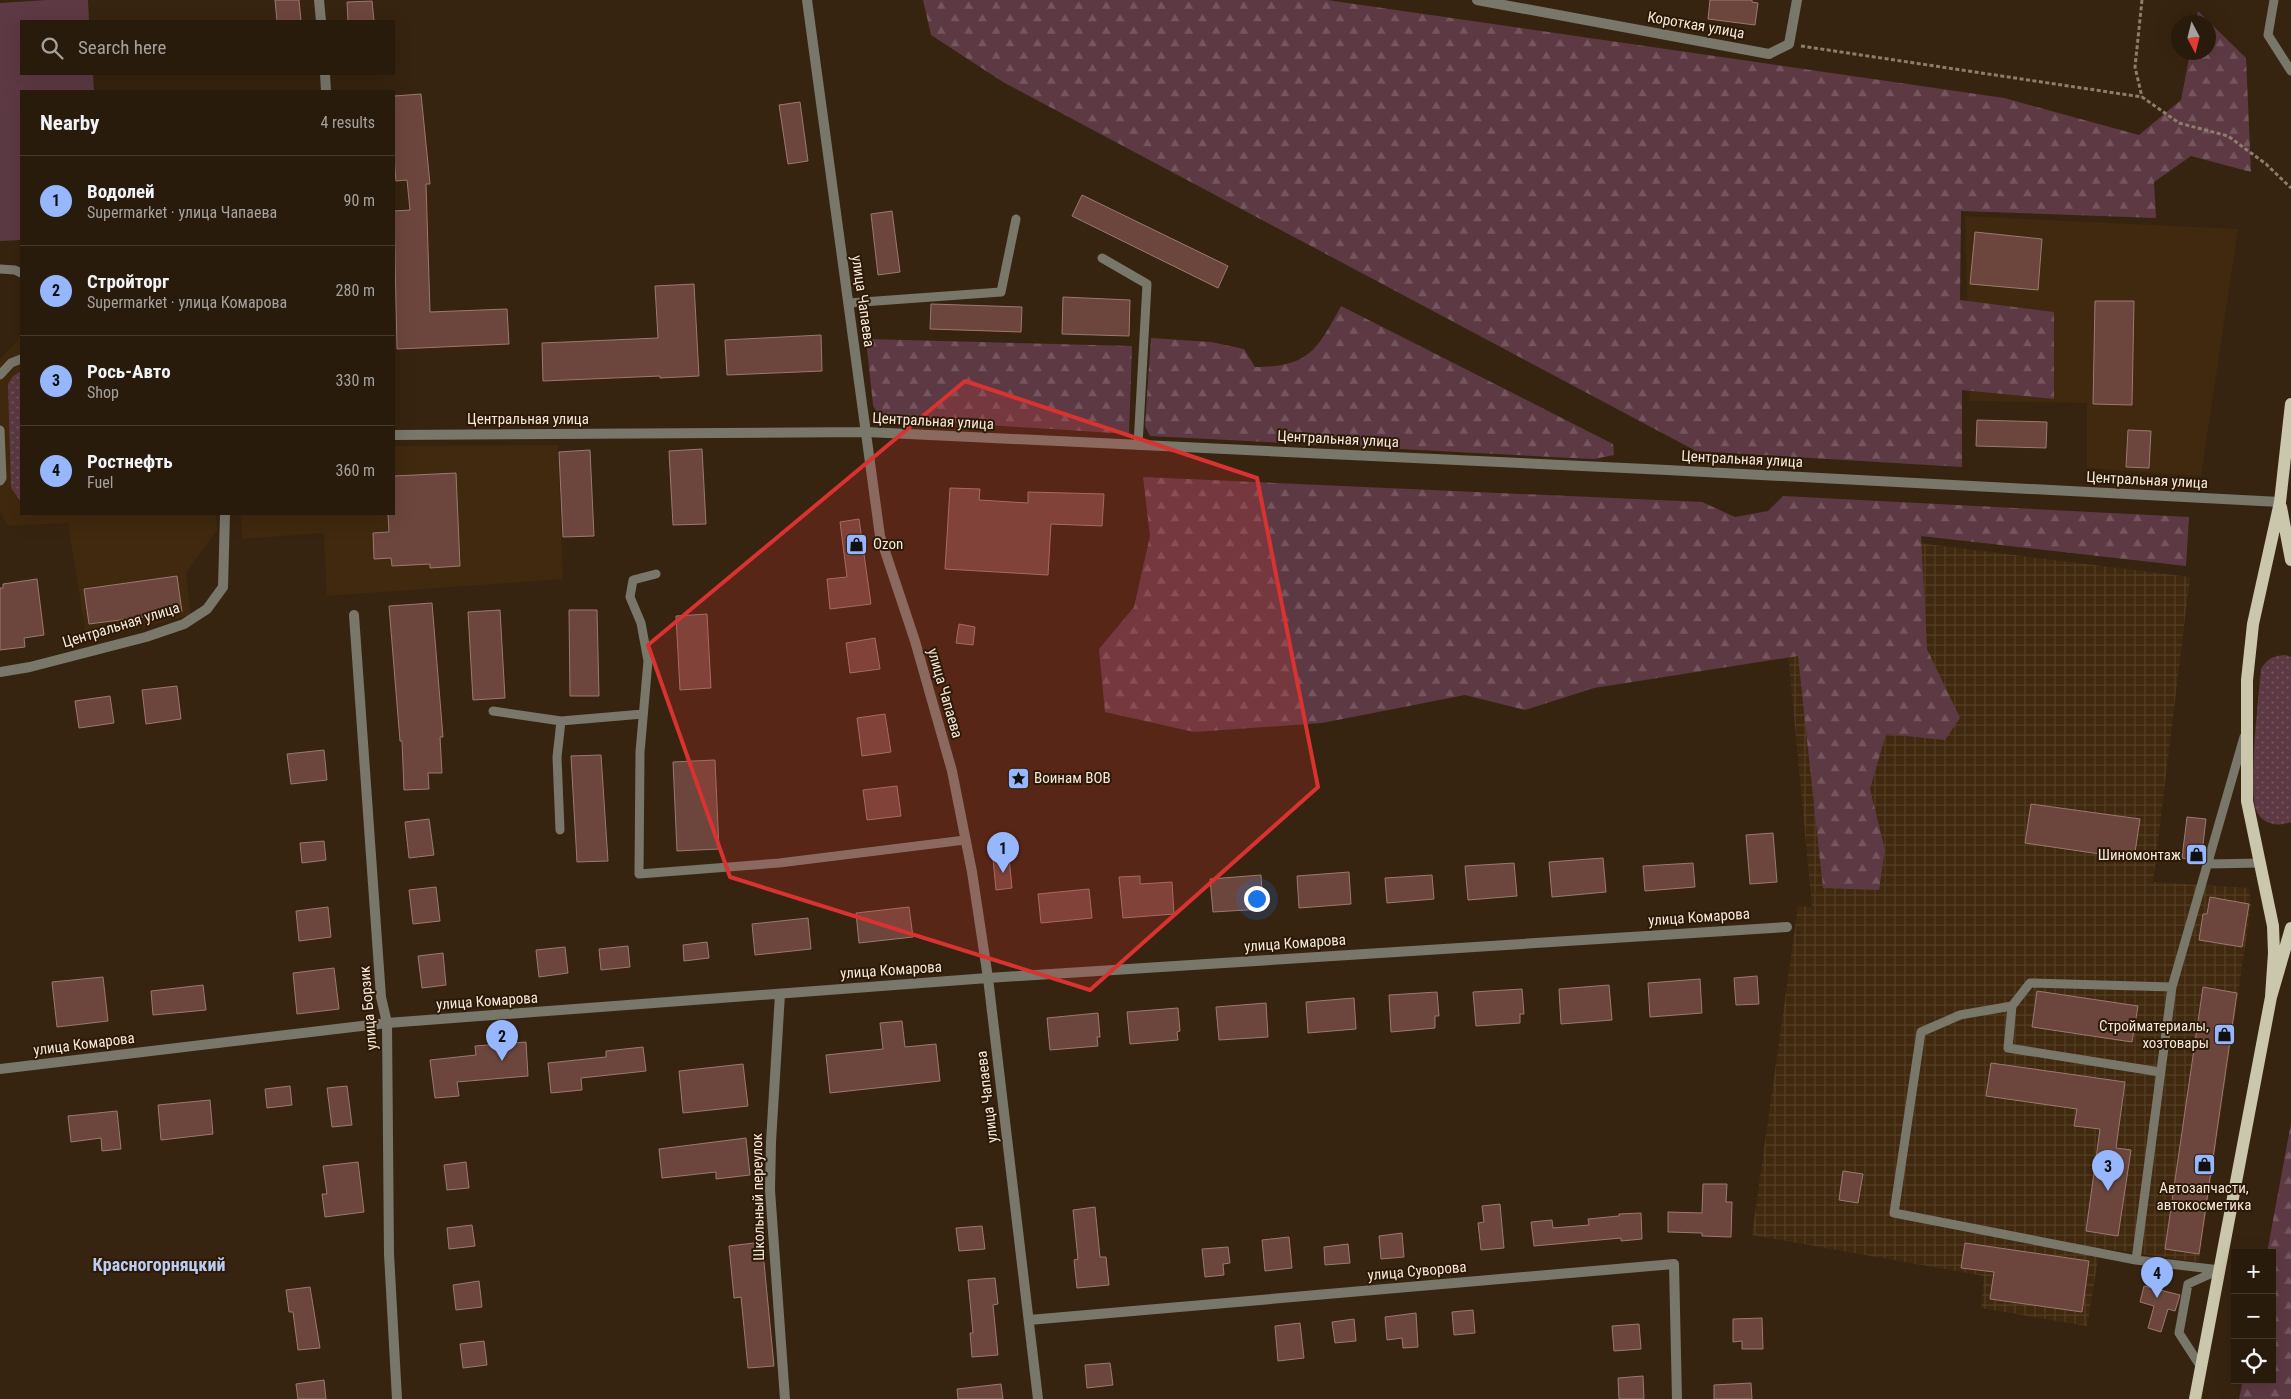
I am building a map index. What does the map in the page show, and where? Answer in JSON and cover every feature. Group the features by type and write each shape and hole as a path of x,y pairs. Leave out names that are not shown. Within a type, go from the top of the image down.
{"main road":[{"path":"2271,997 2274,953 2273,926 2247,801 2247,680 2253,624 2280,502 2291,404"},
{"path":"2280,502 2291,560"},
{"path":"2195,1399 2271,997 2291,928"}],"street":[{"path":"319,0 321,20"},
{"name":"улица Чапаева","path":"807,0 880,536 915,641 952,771 972,872 988,978 1038,1399"},
{"name":"Короткая улица","path":"1477,0 1769,54 1788,44"},
{"path":"1788,44 1797,0"},
{"path":"325,75 326,90"},
{"name":"Центральная улица","path":"395,435 866,432 2280,502"},
{"name":"Центральная улица","path":"0,672 30,667 146,637 184,624 207,609 223,587 225,515"},
{"name":"улица Борзик","path":"354,615 381,997 387,1023 389,1254 397,1399"},
{"name":"улица Комарова","path":"0,1069 387,1023 988,978 1787,927"},
{"name":"Школьный переулок","path":"780,994 770,1190 785,1399"},
{"name":"улица Суворова","path":"1029,1320 1674,1264 1677,1399"}],"lane":[{"path":"2274,0 2268,35 2291,71"},
{"path":"849,303 1001,292 1016,218"},
{"path":"1102,258 1147,284 1138,445"},
{"path":"0,269 15,270 20,272"},
{"path":"0,375 11,363 20,359"},
{"path":"0,430 2,478 0,481"},
{"path":"656,574 633,580 630,597 641,623 648,660 640,752 639,874 779,863 965,840"},
{"path":"493,711 561,721 642,714"},
{"path":"560,830 558,757 561,721"},
{"path":"2136,1260 2172,987 2247,728"},
{"path":"2207,864 2261,863"},
{"path":"2160,1072 2008,1048 2012,1006 2030,983 2172,987"},
{"path":"2012,1006 1960,1015 1921,1032 1894,1213 2136,1260 2220,1270"},
{"path":"2201,1367 2179,1333 2188,1284 2220,1270"}],"path":[{"path":"2142,0 2135,67 2142,98"},
{"path":"1788,44 2142,98 2179,123 2228,136 2266,164 2291,188"}],"highlighted area":[{"path":"965,381 1257,478 1318,787 1090,990 730,877 648,645"}],"shaded area":[{"path":"1965,216 2238,229 2201,476 2087,468 2087,403 1970,401"},
{"path":"20,338 20,515 216,515 217,530 186,573 191,615 87,641 68,523 8,526 0,512 0,359"},
{"path":"558,445 563,579 327,596 324,533 242,539 241,515 395,515 395,446"},
{"path":"1776,525 2190,577 2153,882 2249,888 2251,905 2199,1262 2100,1248 2087,1326 1981,1308 1984,1276 1752,1235 1798,906 1812,907"}],"green space":[{"path":"88,0 89,20 20,20 20,75 93,75 94,90 20,90 20,240 0,241 0,3"},
{"path":"923,0 1327,0 2004,98 2139,135 2181,100 2189,60 2216,60 2216,29 2246,58 2251,172 2191,156 2154,182 2156,218 1961,211 1960,300 2054,312 2054,399 1962,390 1962,467 1696,451 1003,82 931,35"},
{"path":"1341,306 1613,444 1614,455 1594,459 1150,436 1145,426 1151,338 1211,342 1244,349 1255,367 1288,364 1300,359 1317,345"},
{"path":"866,339 1132,346 1129,434 893,419 878,416 873,405"},
{"path":"20,372 20,501 11,488 8,384 13,376"},
{"path":"1143,477 1702,502 1735,517 1768,511 1783,496 2189,517 2186,566 1921,536 1927,649 1960,718 1945,740 1886,734 1870,789 1885,850 1879,890 1823,888 1798,656 1594,688 1525,710 1465,695 1322,723 1194,732 1105,712 1099,649 1134,607 1150,536"},
{"path":"2285,655 2291,657 2291,822 2272,824 2260,816 2254,802 2253,766 2256,721 2261,669 2271,658"},
{"path":"2291,1123 2291,1399 2239,1399 2242,1384 2276,1384 2276,1249 2268,1249"}],"building":[{"path":"275,0 299,0 301,20 277,20"},
{"path":"1710,0 1752,0 1752,2 1758,3 1755,25 1708,19"},
{"path":"372,1 374,20 348,20 347,2"},
{"path":"421,94 430,184 426,184 430,312 507,309 509,344 397,349 395,211 410,210 407,180 396,181 395,96"},
{"path":"800,102 808,161 788,164 779,105"},
{"path":"1082,195 1228,266 1218,288 1072,216"},
{"path":"892,211 900,272 878,275 871,214"},
{"path":"1975,232 2042,239 2038,290 1970,284"},
{"path":"694,284 699,376 543,381 542,343 658,338 655,286"},
{"path":"1063,297 1130,300 1129,336 1062,334"},
{"path":"2095,301 2134,301 2132,405 2093,404"},
{"path":"931,304 1022,307 1021,332 930,329"},
{"path":"821,335 822,371 727,375 725,340"},
{"path":"1977,420 2047,422 2046,448 1976,446"},
{"path":"2128,430 2151,431 2149,468 2126,467"},
{"path":"702,449 706,524 673,525 669,451"},
{"path":"590,450 594,536 563,537 559,452"},
{"path":"456,473 460,566 430,568 430,564 392,566 391,558 374,559 373,533 389,532 388,515 395,515 395,476"},
{"path":"950,488 980,489 979,500 1028,503 1028,492 1104,494 1102,526 1051,524 1048,575 945,569"},
{"path":"859,519 871,604 830,609 827,579 847,577 840,522"},
{"path":"177,576 182,612 89,624 84,589"},
{"path":"37,579 44,635 24,638 25,647 0,650 0,588 3,588 3,584"},
{"path":"432,603 443,737 440,737 442,773 428,773 429,789 404,790 402,741 400,741 389,606"},
{"path":"500,610 505,698 473,700 468,612"},
{"path":"569,610 597,610 599,696 570,696"},
{"path":"707,614 711,688 680,690 676,616"},
{"path":"959,624 975,627 973,645 956,643"},
{"path":"875,638 880,669 850,673 846,643"},
{"path":"177,686 181,719 146,724 142,690"},
{"path":"110,696 114,723 79,728 75,701"},
{"path":"885,714 891,752 862,756 857,718"},
{"path":"324,750 327,780 291,784 287,754"},
{"path":"601,755 608,861 577,862 571,756"},
{"path":"715,760 719,849 677,851 673,762"},
{"path":"897,786 901,816 867,820 863,790"},
{"path":"2031,804 2140,819 2134,859 2025,843"},
{"path":"2187,817 2206,819 2201,861 2182,858"},
{"path":"429,819 434,855 409,858 405,822"},
{"path":"1773,833 1777,882 1750,884 1746,835"},
{"path":"324,841 326,860 302,863 300,843"},
{"path":"1009,857 1012,888 996,890 993,859"},
{"path":"1603,858 1606,892 1552,897 1549,862"},
{"path":"1514,863 1517,896 1468,900 1465,866"},
{"path":"1693,863 1695,887 1645,891 1643,866"},
{"path":"1349,872 1351,904 1299,908 1297,876"},
{"path":"1261,875 1263,909 1213,912 1210,879"},
{"path":"1432,875 1434,899 1387,903 1385,878"},
{"path":"1140,876 1140,884 1172,882 1174,914 1123,918 1119,877"},
{"path":"436,887 440,921 413,924 409,890"},
{"path":"1089,889 1092,918 1041,923 1038,894"},
{"path":"2210,897 2249,904 2242,947 2199,940 2203,914 2207,914"},
{"path":"328,907 331,937 299,941 296,911"},
{"path":"909,907 913,937 859,943 856,913"},
{"path":"808,918 811,949 755,955 752,924"},
{"path":"707,942 709,958 684,961 683,945"},
{"path":"628,946 630,967 601,970 599,949"},
{"path":"565,947 568,973 539,977 536,950"},
{"path":"443,953 446,985 422,988 418,956"},
{"path":"334,968 339,1009 297,1014 293,973"},
{"path":"1757,976 1759,1004 1736,1005 1734,978"},
{"path":"103,977 108,1021 57,1027 52,982"},
{"path":"1700,979 1702,1013 1650,1017 1648,983"},
{"path":"203,985 206,1010 153,1015 151,991"},
{"path":"1609,985 1612,1020 1561,1024 1559,989"},
{"path":"2203,987 2237,993 2199,1254 2165,1249"},
{"path":"1522,989 1524,1014 1520,1014 1520,1023 1476,1026 1473,992"},
{"path":"2037,991 2138,1006 2132,1042 2032,1027"},
{"path":"1437,992 1439,1016 1435,1016 1435,1028 1391,1032 1389,995"},
{"path":"1354,998 1356,1029 1308,1033 1306,1002"},
{"path":"1266,1003 1268,1037 1219,1040 1216,1007"},
{"path":"1178,1008 1180,1031 1177,1032 1178,1040 1130,1044 1127,1012"},
{"path":"1098,1013 1100,1037 1097,1037 1098,1046 1050,1050 1047,1018"},
{"path":"902,1021 905,1047 936,1044 940,1081 830,1093 826,1055 883,1049 880,1023"},
{"path":"526,1042 528,1076 457,1082 459,1096 435,1098 430,1060 476,1055 475,1046"},
{"path":"643,1047 646,1071 581,1078 582,1090 551,1093 548,1063 606,1057 606,1051"},
{"path":"1991,1063 2125,1082 2116,1148 2131,1150 2118,1236 2086,1231 2100,1129 2074,1126 2077,1109 1986,1096"},
{"path":"743,1064 748,1106 683,1113 679,1071"},
{"path":"290,1086 292,1105 267,1108 265,1089"},
{"path":"347,1086 352,1125 332,1127 327,1088"},
{"path":"210,1100 213,1134 161,1140 158,1105"},
{"path":"117,1111 121,1149 102,1151 101,1138 71,1142 68,1116"},
{"path":"746,1138 750,1175 716,1179 716,1172 662,1178 659,1149"},
{"path":"358,1162 364,1212 325,1217 322,1194 327,1194 323,1166"},
{"path":"466,1162 469,1188 447,1190 444,1165"},
{"path":"1843,1171 1863,1174 1858,1203 1839,1200"},
{"path":"1703,1184 1727,1184 1726,1202 1732,1202 1731,1237 1702,1236 1702,1233 1668,1232 1668,1212 1702,1213"},
{"path":"1500,1204 1504,1248 1481,1250 1478,1223 1484,1222 1482,1206"},
{"path":"1095,1207 1100,1257 1106,1257 1109,1285 1077,1288 1074,1260 1078,1259 1073,1210"},
{"path":"1641,1213 1642,1239 1621,1241 1621,1238 1534,1246 1531,1222 1552,1220 1553,1228 1589,1225 1588,1219"},
{"path":"472,1225 475,1246 449,1249 447,1228"},
{"path":"982,1226 985,1249 959,1251 956,1228"},
{"path":"1402,1233 1404,1257 1381,1259 1379,1236"},
{"path":"1289,1237 1292,1268 1265,1271 1262,1240"},
{"path":"762,1242 774,1366 748,1368 741,1297 734,1298 729,1246"},
{"path":"1965,1243 2089,1261 2082,1312 1990,1299 1994,1272 1961,1268"},
{"path":"1348,1244 1350,1263 1325,1265 1324,1247"},
{"path":"1228,1247 1230,1263 1223,1264 1224,1275 1205,1277 1202,1249"},
{"path":"995,1278 998,1304 993,1305 998,1355 972,1357 970,1333 973,1333 968,1280"},
{"path":"479,1281 482,1307 456,1310 453,1285"},
{"path":"2144,1286 2180,1295 2175,1311 2168,1309 2161,1332 2148,1328 2154,1306 2140,1302"},
{"path":"310,1287 320,1348 298,1350 293,1312 289,1312 286,1290"},
{"path":"1473,1310 1475,1333 1454,1335 1452,1312"},
{"path":"1416,1313 1418,1347 1403,1348 1402,1338 1387,1340 1385,1317"},
{"path":"1762,1318 1763,1349 1742,1349 1742,1341 1733,1342 1733,1319"},
{"path":"1354,1319 1356,1341 1335,1343 1332,1322"},
{"path":"1300,1323 1304,1358 1278,1361 1275,1326"},
{"path":"1639,1324 1641,1349 1614,1351 1612,1326"},
{"path":"484,1341 487,1365 463,1368 460,1344"},
{"path":"1110,1363 1113,1385 1087,1388 1085,1365"},
{"path":"1643,1376 1644,1399 1619,1399 1618,1378"},
{"path":"324,1380 326,1399 298,1399 296,1384"},
{"path":"1751,1383 1752,1399 1714,1399 1714,1385"},
{"path":"1001,1384 1003,1399 958,1399 957,1389"}],"place":[{"name":"Ozon","path":"857,544"},
{"name":"Воинам ВОВ","path":"1018,778"},
{"name":"Шиномонтаж","path":"2197,855"},
{"name":"Водолей","path":"1003,873"},
{"name":"Стройматериалы, хозтовары","path":"2225,1035"},
{"name":"Стройторг","path":"502,1061"},
{"name":"Автозапчасти, автокосметика","path":"2204,1165"},
{"name":"Рось-Авто","path":"2108,1191"},
{"name":"Ростнефть","path":"2157,1298"}],"district":[{"name":"Красногорняцкий","path":"159,1264"}]}
